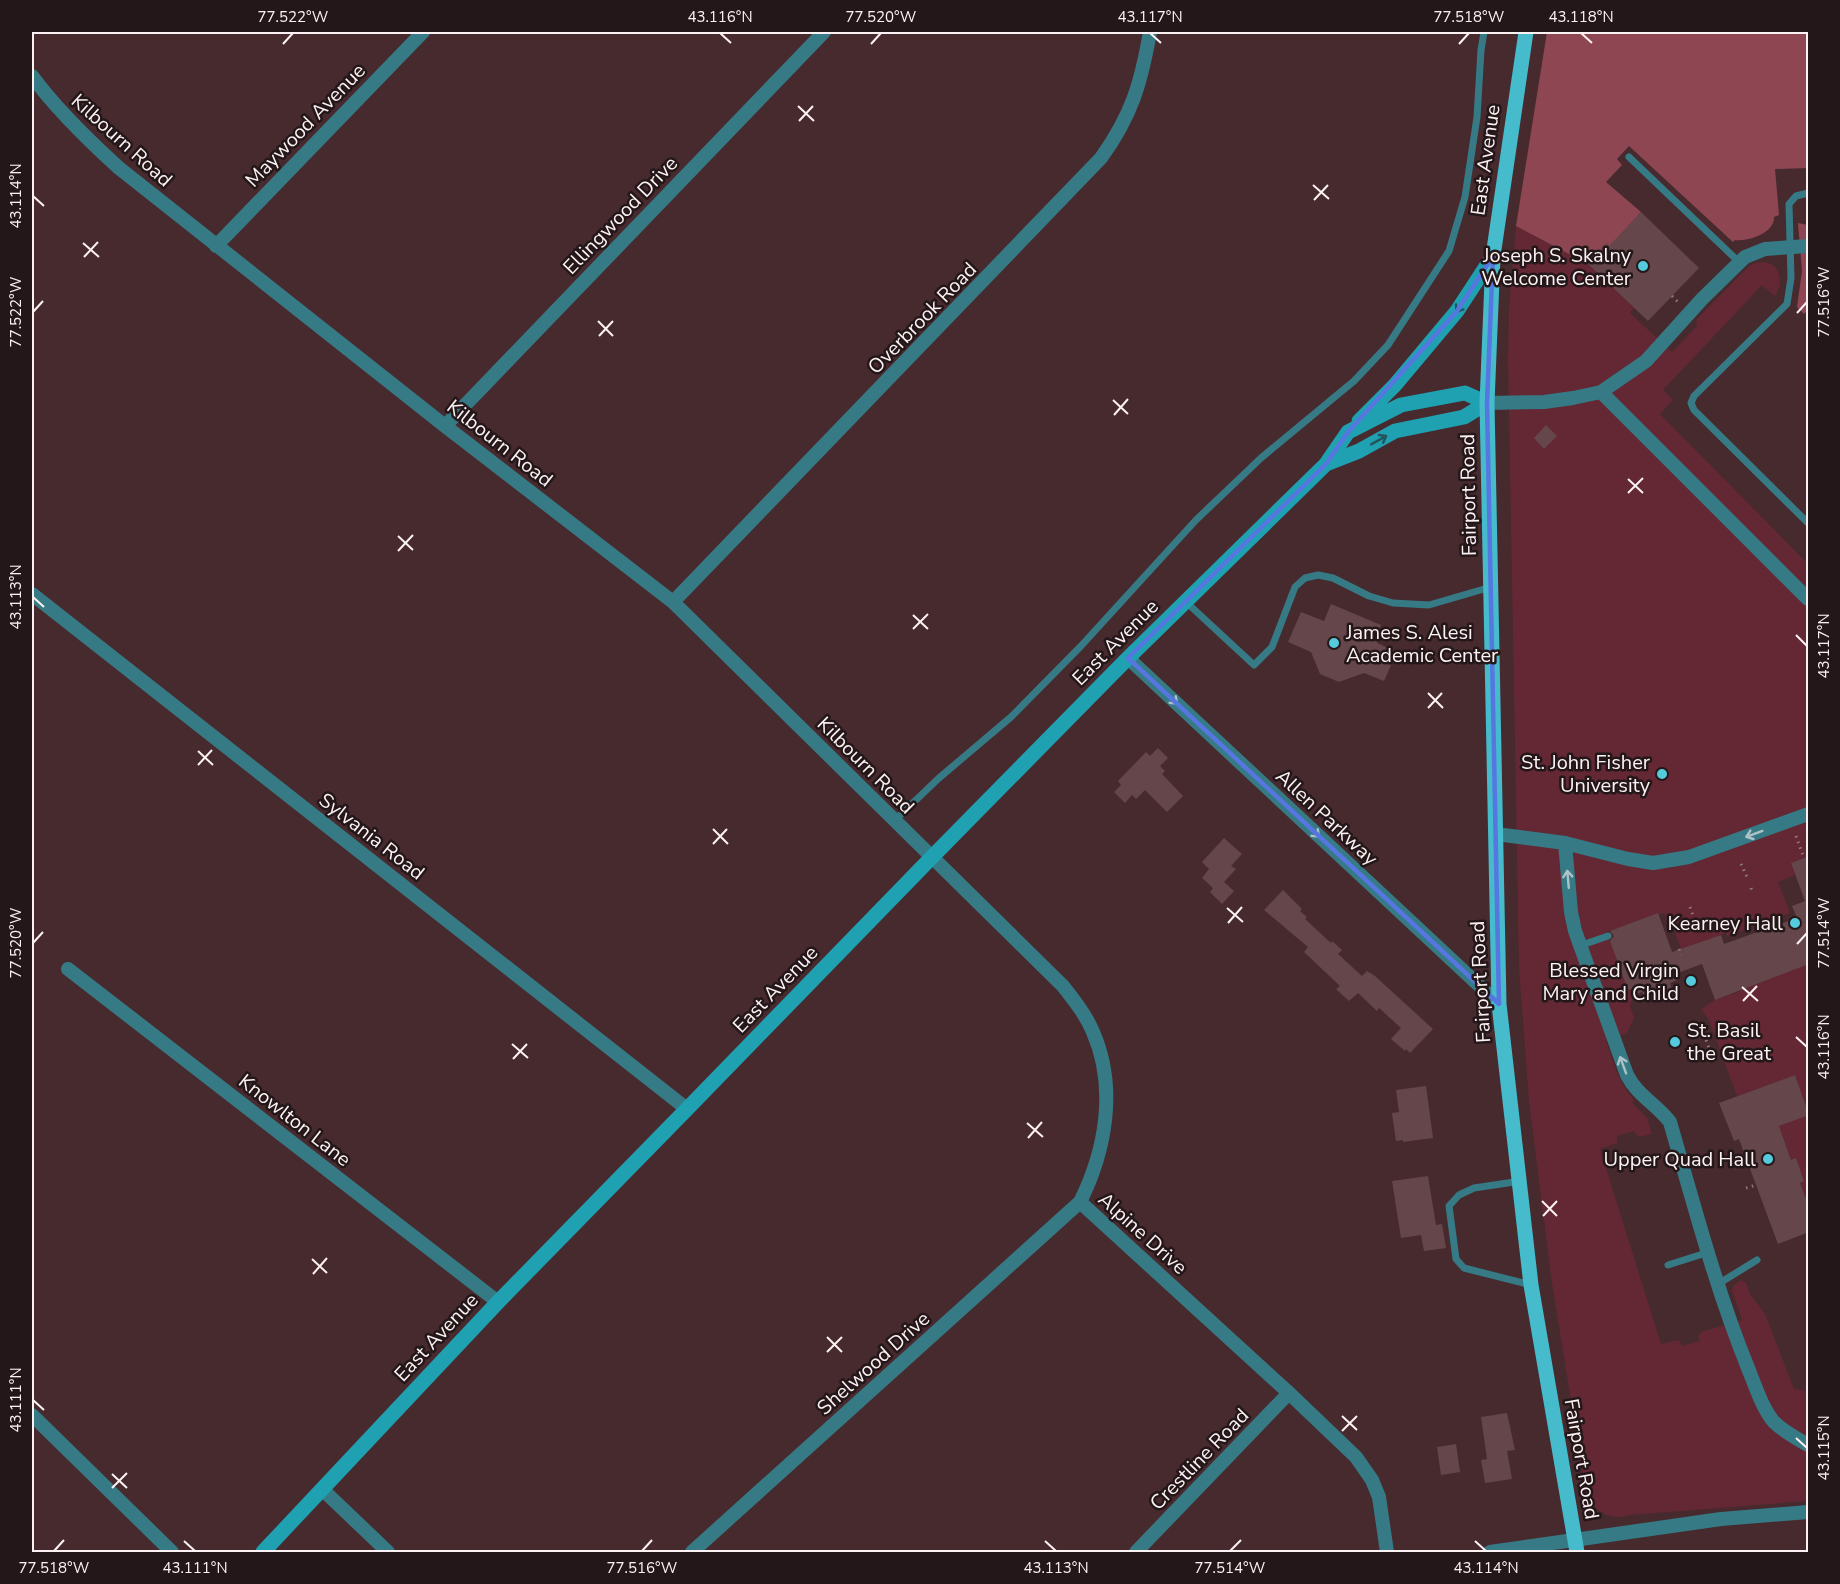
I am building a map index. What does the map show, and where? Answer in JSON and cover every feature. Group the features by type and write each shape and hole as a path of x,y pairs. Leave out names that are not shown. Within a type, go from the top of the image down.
{"main road":[{"name":"East Avenue","path":"1487,403 1492,256 1526,32"},
{"path":"1348,432 1395,385 1457,311 1492,256"},
{"name":"East Avenue","path":"263,1552 498,1302 932,856 1185,601 1326,464 1348,432 1401,405 1465,393 1487,403"},
{"name":"East Avenue","path":"1326,464 1359,451 1395,431 1464,417 1487,403"},
{"name":"Fairport Road","path":"1487,403 1499,1004 1521,1180 1531,1285 1576,1546"}],"street":[{"name":"Maywood Avenue","path":"216,246 423,32"},
{"name":"Ellingwood Drive","path":"445,426 824,32"},
{"name":"Overbrook Road","path":"673,602 1101,158 1115,139 1133,104 1140,83 1150,32"},
{"name":"Kilbourn Road","path":"32,76 79,132 119,168 445,426 673,602 932,856"},
{"path":"1487,403 1544,402 1601,392 1646,361 1739,262 1753,252 1809,246"},
{"path":"1601,392 1809,599"},
{"name":"Sylvania Road","path":"32,594 687,1109"},
{"name":"Allen Parkway","path":"1128,658 1499,1004"},
{"path":"1496,834 1565,843 1653,863 1689,858 1809,814"},
{"path":"1565,843 1571,912 1579,946 1627,1075 1634,1088 1660,1108 1670,1122 1718,1284 1760,1396 1773,1421 1788,1434 1809,1445"},
{"name":"Alpine Drive","path":"932,856 1063,986 1079,1006 1093,1031 1104,1070 1106,1119 1092,1177 1080,1202 1356,1457 1372,1480 1379,1497 1387,1552"},
{"name":"Knowlton Lane","path":"68,969 498,1302"},
{"name":"Shelwood Drive","path":"692,1552 1080,1202"},
{"name":"Crestline Road","path":"1136,1552 1289,1393"},
{"path":"32,1415 172,1552"},
{"path":"322,1489 388,1552"},
{"path":"1490,1552 1576,1546 1721,1519 1809,1512"}],"lane":[{"path":"895,820 939,778 1011,717 1081,646 1196,520 1261,458 1354,381 1388,345 1449,251 1467,187 1477,117 1484,32"},
{"path":"1629,157 1739,262"},
{"path":"1809,193 1796,196 1789,204 1791,278 1787,304 1694,396 1691,403 1694,410 1809,523"},
{"path":"1185,601 1254,664 1272,647 1295,587 1305,578 1318,575 1333,578 1369,596 1385,601 1429,605 1491,587"},
{"path":"1579,946 1608,936"},
{"path":"1521,1180 1474,1188 1459,1195 1449,1206 1456,1259 1464,1268 1531,1285"},
{"path":"1668,1265 1709,1252"},
{"path":"1718,1284 1757,1260"}],"path":[{"path":"1796,836 1804,858"},
{"path":"1741,864 1747,877"},
{"path":"1690,907 1694,918"},
{"path":"1679,949 1681,955"},
{"path":"1706,1041 1709,1048"},
{"path":"1746,1188 1756,1185"}],"highlighted area":[{"path":"1493,256 1487,403 1499,1004 1128,658 1326,464 1348,432 1457,311"}],"shaded area":[{"path":"1547,32 1808,32 1808,168 1775,169 1779,215 1774,217 1770,228 1753,238 1733,242 1629,146 1617,159 1622,165 1606,182 1641,212 1610,247 1607,244 1588,264 1516,226"},
{"path":"1798,223 1808,225 1808,310 1804,314 1797,307 1802,271"},
{"path":"1516,226 1588,264 1634,308 1630,313 1672,352 1697,326 1696,320 1749,266 1765,262 1776,268 1779,274 1779,288 1775,296 1762,285 1663,390 1673,400 1660,414 1808,564 1808,856 1791,863 1795,875 1778,882 1790,913 1727,936 1726,933 1681,949 1674,929 1670,930 1664,913 1607,932 1628,990 1632,989 1634,995 1630,1006 1634,1018 1627,1033 1606,1041 1620,1080 1634,1100 1632,1103 1647,1118 1652,1134 1638,1137 1634,1131 1617,1136 1617,1143 1600,1149 1661,1344 1679,1340 1682,1346 1700,1341 1698,1337 1701,1332 1742,1320 1732,1290 1734,1285 1741,1280 1746,1283 1750,1294 1765,1314 1794,1389 1808,1391 1808,1501 1615,1517 1598,1510 1586,1494 1552,1283 1529,1101 1519,967 1508,357 1509,308"},
{"path":"1808,964 1808,1113 1795,1075 1737,1096 1709,1020 1701,1009 1715,1000 1741,991 1740,989"},
{"path":"1808,1115 1808,1207 1800,1183 1804,1181 1796,1158 1791,1160 1779,1126"}],"building":[{"name":"Joseph S. Skalny Welcome Center","path":"1641,212 1699,268 1648,321 1588,264 1607,243 1609,246"},
{"path":"1546,425 1557,436 1544,449 1534,438"},
{"name":"James S. Alesi Academic Center","path":"1331,604 1381,625 1378,633 1381,634 1377,643 1397,652 1384,681 1364,673 1339,682 1320,674 1311,652 1288,642 1301,612 1324,621"},
{"path":"1158,748 1168,758 1160,766 1165,771 1162,774 1183,796 1167,812 1145,790 1136,799 1132,795 1125,803 1114,792 1121,785 1118,781 1146,752 1150,756"},
{"path":"1224,838 1242,854 1231,866 1236,869 1224,882 1234,891 1222,904 1210,892 1213,888 1202,878 1209,869 1202,862"},
{"path":"1809,856 1809,964 1715,1000 1702,964 1675,974 1677,980 1670,983 1673,992 1646,1002 1642,992 1634,995 1632,989 1628,990 1610,941 1614,936 1610,931 1658,913 1672,952 1721,935 1724,944 1797,918 1792,906 1805,901 1791,863"},
{"path":"1283,890 1302,909 1300,911 1307,917 1305,919 1342,950 1338,954 1362,976 1367,971 1375,976 1433,1029 1410,1053 1391,1039 1401,1028 1379,1008 1377,1011 1358,993 1349,1001 1336,989 1340,986 1304,952 1308,947 1264,910"},
{"name":"Upper Quad Hall","path":"1795,1075 1809,1115 1779,1126 1791,1160 1796,1158 1804,1181 1800,1183 1809,1207 1809,1232 1778,1244 1739,1139 1734,1141 1719,1103"},
{"path":"1426,1086 1433,1138 1396,1141 1392,1113 1399,1112 1396,1090"},
{"path":"1428,1176 1436,1225 1442,1224 1446,1248 1424,1251 1421,1235 1401,1238 1392,1181"},
{"path":"1507,1413 1515,1450 1507,1451 1512,1479 1485,1483 1481,1460 1487,1459 1481,1417"},
{"path":"1456,1444 1460,1472 1441,1475 1437,1447"}],"place":[{"name":"Joseph S. Skalny Welcome Center","path":"1643,266"},
{"name":"James S. Alesi Academic Center","path":"1334,643"},
{"name":"St. John Fisher University","path":"1662,774"},
{"name":"Kearney Hall","path":"1795,923"},
{"name":"Blessed Virgin Mary and Child","path":"1691,981"},
{"name":"St. Basil the Great","path":"1675,1042"},
{"name":"Upper Quad Hall","path":"1768,1159"}]}
